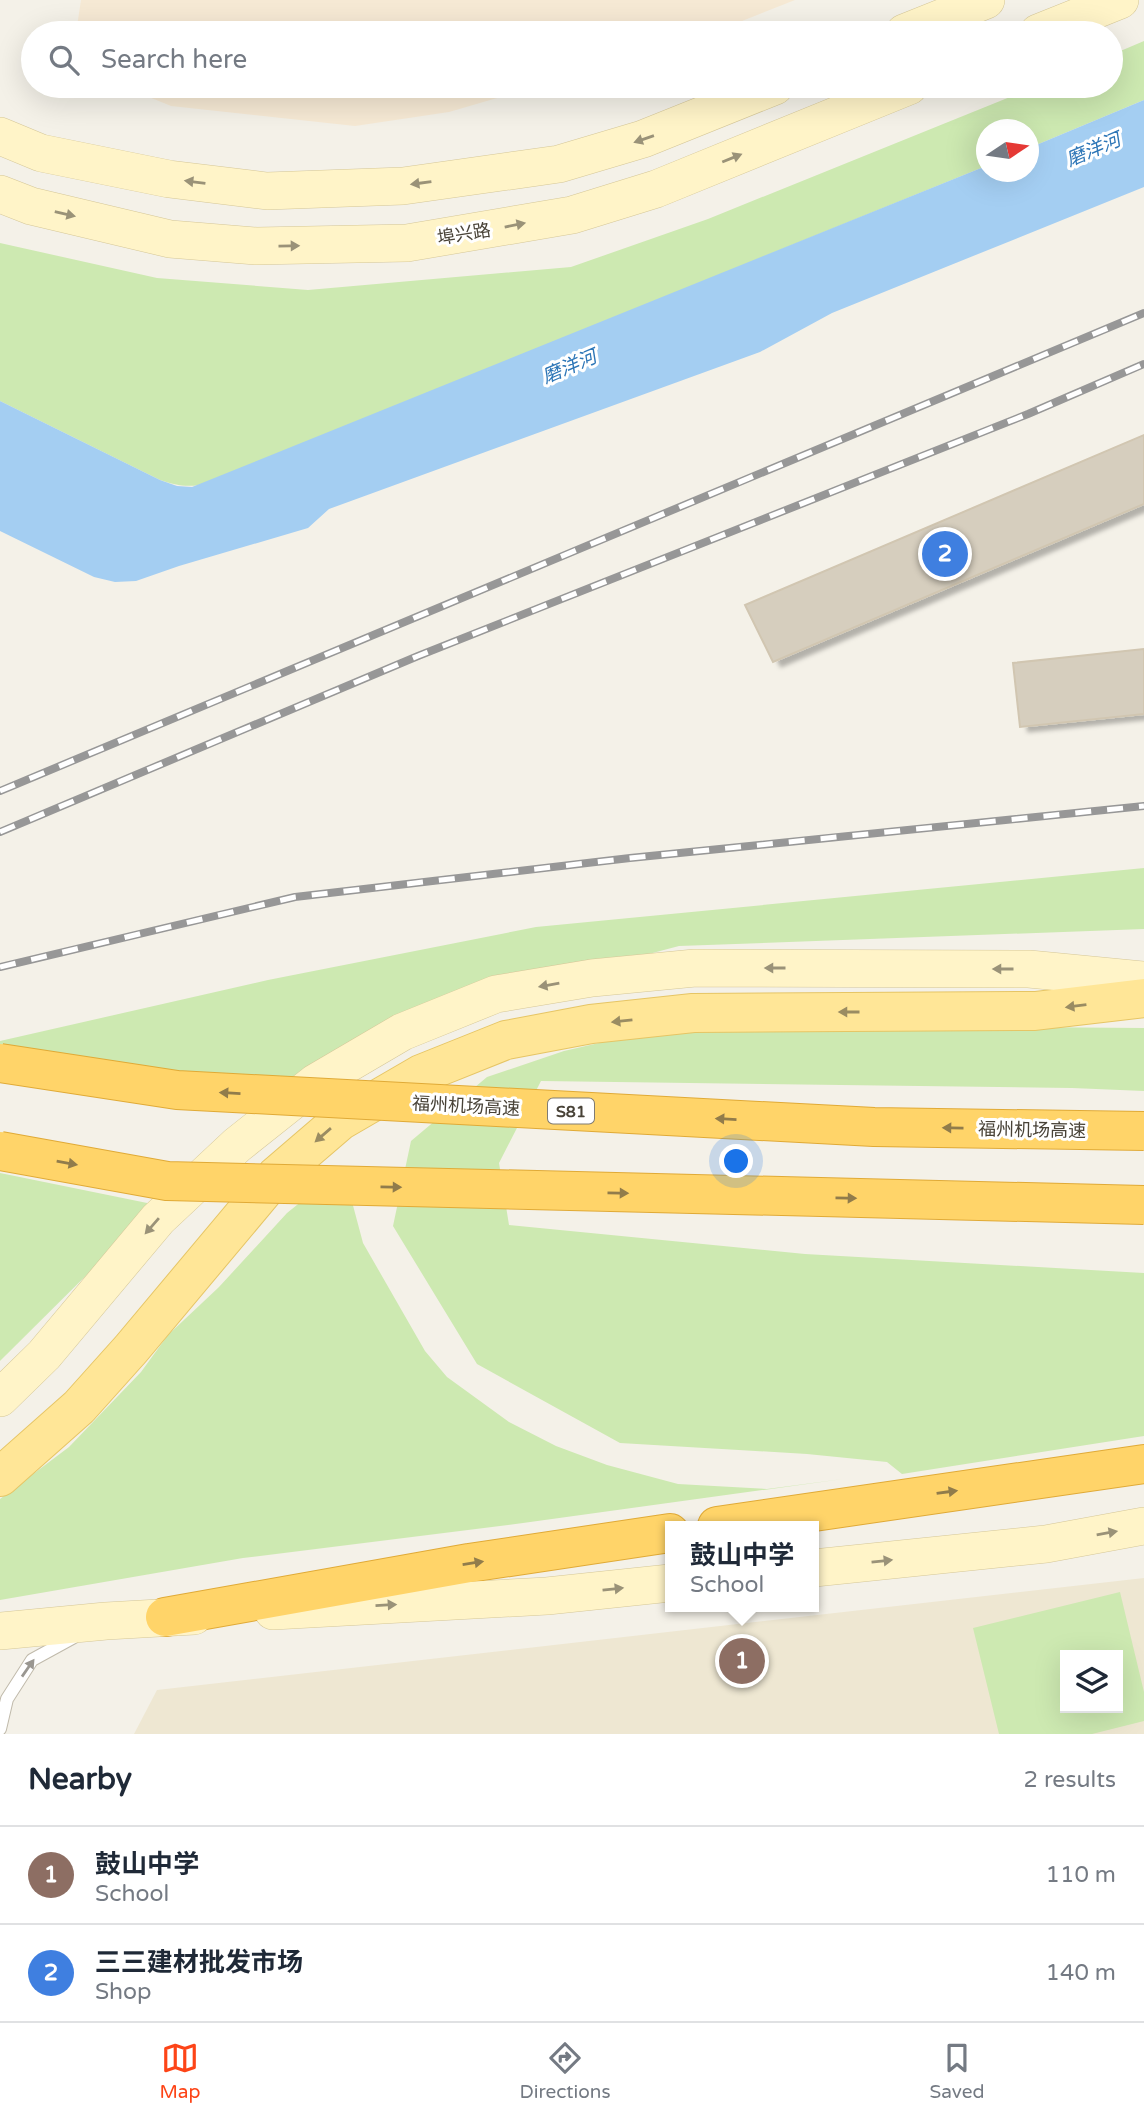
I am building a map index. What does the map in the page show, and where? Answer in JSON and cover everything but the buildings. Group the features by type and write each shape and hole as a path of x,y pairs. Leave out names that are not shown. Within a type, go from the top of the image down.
{"highway":[{"name":"福州机场高速","path":"0,1063 177,1090 874,1127 1144,1131"},
{"path":"0,1151 167,1181 1144,1205"},
{"path":"752,1521 1144,1464"},
{"path":"165,1618 470,1563 665,1534"}],"main road":[{"path":"934,21 986,0"},
{"path":"1068,21 1120,0"},
{"path":"0,136 41,153 169,179 254,190 403,186 559,164 643,139 745,98"},
{"name":"埠兴路","path":"0,194 31,206 170,239 256,246 407,243 572,215 656,189 880,98"},
{"path":"0,1398 44,1355 158,1219 237,1145 316,1083 401,1032 496,994 592,978 695,968 1030,969 1144,980"},
{"path":"0,1477 79,1407 276,1176 340,1121 421,1074 506,1040 591,1024 693,1013 1035,1011 1144,998"},
{"path":"819,1567 1046,1544 1144,1526"},
{"path":"0,1631 106,1620 547,1596 665,1584"}],"lane":[{"path":"0,1729 7,1699 32,1660 106,1620"}],"shaded area":[{"path":"81,0 795,0 742,21 78,21"},
{"path":"151,98 497,98 449,112 355,126 171,106"},
{"path":"1144,1578 1144,1734 134,1734 157,1690"}],"green space":[{"path":"1144,41 1144,100 1039,144 1039,119 976,119 976,170 208,483 184,486 160,480 0,401 0,243 157,278 308,290 571,267 708,219 1007,98 1123,98 1123,50"},
{"path":"1144,868 1144,929 679,946 520,988 301,1084 39,1058 0,1044 0,1041 268,980 536,927"},
{"path":"893,1026 1144,1028 1144,1091 541,1081 499,1163 509,1225 805,1254 1144,1273 1144,1436 902,1474 887,1462 807,1454 620,1443 477,1364 393,1226 411,1141 487,1077 564,1051 647,1032"},
{"path":"343,1168 363,1243 425,1351 447,1377 509,1422 556,1446 607,1465 678,1484 767,1489 843,1479 243,1558 0,1600 0,1499 69,1447 141,1372 168,1335 219,1287 287,1213"},
{"path":"0,1173 157,1205 0,1361"},
{"path":"1120,1592 1144,1692 1144,1721 1092,1734 999,1734 973,1628"}],"water":[{"name":"磨洋河","path":"1144,100 1144,187 832,313 760,352 329,509 308,528 136,581 115,582 94,577 0,531 0,401 160,480 177,486 192,487 976,170 976,182 1039,182 1039,144"}],"railway":[{"path":"0,791 1144,313"},
{"path":"0,832 418,656 1028,414 1144,364"},
{"path":"0,967 295,897 630,858 1144,806"}],"place":[{"name":"三三建材批发市场","path":"945,554"},
{"name":"鼓山中学","path":"742,1661"}]}
